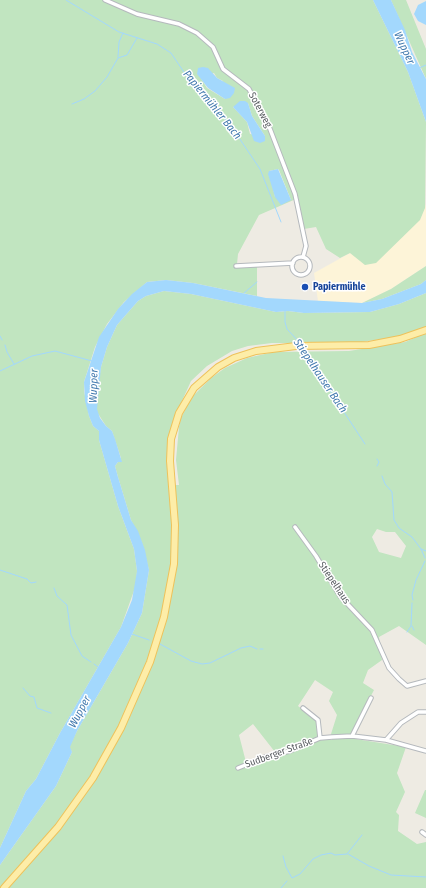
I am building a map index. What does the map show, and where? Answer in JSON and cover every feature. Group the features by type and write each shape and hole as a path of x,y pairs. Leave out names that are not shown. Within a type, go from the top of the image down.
{"main road":[{"path":"4,888 58,827 93,778 121,728 150,662 164,617 174,569 175,529 170,454 173,431 179,413 194,388 218,367 248,353 275,347 355,346 385,343 426,330"}],"street":[{"name":"Soterweg","path":"105,0 146,17 186,27 200,35 213,47 223,69 243,84 258,104 270,129 295,194 304,229 306,246 303,257"},
{"path":"303,257 308,260 311,266 306,274 301,276 296,274 292,269 292,263 296,258 303,257"},
{"path":"236,266 292,263"},
{"name":"Stiepelhaus","path":"295,527 316,556 340,596 372,630 389,668 407,686 426,681"},
{"path":"352,736 371,698"},
{"name":"Sudberger Straße","path":"303,708 318,720 320,738"},
{"path":"386,740 401,723 418,712 426,712"},
{"name":"Sudberger Straße","path":"238,768 320,738 352,736 386,740 426,751"}],"shaded area":[{"path":"426,204 426,266 391,289 362,303 318,301 314,273 350,253 355,256 425,208"}],"green space":[{"path":"0,0 373,0 408,72 426,122 425,208 420,220 376,263 365,265 350,253 340,258 326,249 316,227 304,229 296,199 259,215 238,254 237,264 234,264 236,267 257,266 257,296 193,283 166,280 147,282 124,302 107,324 95,347 84,382 84,391 89,416 93,426 99,431 99,440 118,506 134,549 137,571 136,585 121,627 60,733 36,779 26,791 0,848","holes":["214,73 217,78 223,81 225,99 207,88 200,77","248,103 252,116 265,136 250,134 247,122 233,107","279,170 291,200 275,197 269,171"]},
{"path":"391,0 406,0 426,49 426,79"},
{"path":"426,266 426,280 421,284 382,299 362,303 391,289"},
{"path":"164,291 191,294 276,312 288,311 304,313 370,312 399,304 426,293 426,327 402,336 354,343 272,343 248,346 232,351 207,366 191,381 177,412 172,426 168,455 169,485 179,485 176,460 181,418 191,398 211,378 225,368 247,358 274,352 349,351 405,342 426,333 426,645 399,626 379,637 382,660 368,670 363,683 374,690 349,738 406,747 397,773 405,792 396,812 399,815 398,831 417,844 426,842 426,888 0,888 0,865 56,786 72,752 69,747 128,643 142,613 149,570 142,543 131,520 115,466 118,462 121,462 121,458 112,431 106,426 97,412 97,395 101,367 107,347 117,325 138,301 146,296","holes":["377,529 386,532 395,532 406,546 401,558 379,552 372,537","315,680 333,692 329,701 337,715 331,734 332,740 318,740 316,720 298,706","253,724 275,752 287,749 288,753 267,758 247,766 239,735"]},
{"path":"426,790 426,818 415,813"}],"water":[{"name":"Wupper","path":"373,0 391,0 405,30 412,52 426,79 426,122 408,72"},
{"path":"426,1 426,25 418,21 414,14 418,5"},
{"path":"198,68 208,68 217,78 235,88 234,93 230,98 225,99 208,88 197,74"},
{"path":"240,101 245,101 248,103 252,116 265,136 265,141 260,143 254,141 247,122 233,107"},
{"path":"278,169 291,200 281,205 275,197 268,174 269,171"},
{"name":"Wupper","path":"166,280 193,283 266,298 362,303 382,299 421,284 426,280 426,293 399,304 370,312 304,313 288,311 276,312 191,294 164,291 146,296 138,301 117,325 107,347 101,367 97,409 100,418 112,431 115,439 122,462 118,462 115,466 131,520 138,531 145,550 149,570 142,613 128,643 77,731 70,747 72,752 56,786 0,865 0,848 26,791 36,779 60,733 121,627 132,600 137,571 134,549 118,506 99,440 99,431 93,426 89,416 85,401 84,382 99,337 118,309 132,294 147,282"}],"waterway":[{"name":"Papiermühler Bach","path":"66,0 119,32 157,44 171,53 192,84 229,123 260,169 281,222"},
{"path":"118,57 119,42 123,33"},
{"path":"72,104 84,99 95,91 107,77 118,58 127,55 137,38"},
{"path":"419,68 426,65"},
{"name":"Papiermühler Bach","path":"244,293 257,282"},
{"name":"Stiepelhauser Bach","path":"285,311 285,322 287,329 300,343"},
{"path":"0,336 2,340"},
{"path":"5,345 14,364"},
{"name":"Stiepelhauser Bach","path":"302,348 365,444"},
{"path":"0,371 32,356 55,351 92,361"},
{"name":"Stiepelhauser Bach","path":"377,459 379,462 377,466"},
{"name":"Stiepelhauser Bach","path":"382,476 385,484 392,492 394,520 399,528 412,537 421,549 426,551"},
{"name":"Stiepelhauser Bach","path":"421,549 425,558"},
{"path":"413,600 412,595 416,580 425,561"},
{"path":"0,570 27,579 31,583 36,582"},
{"path":"54,588 57,596 67,605 71,635 82,656 91,662"},
{"path":"407,632 411,626 412,603"},
{"path":"412,626 414,630"},
{"path":"132,634 149,640"},
{"path":"160,644 191,661 202,664 210,663 241,648 250,646 257,649"},
{"path":"94,664 98,667"},
{"path":"23,688 30,696 34,697 37,708 51,713"},
{"path":"283,856 286,867 292,878 300,874 313,859 321,855 331,853 335,855 347,854 362,835"},
{"path":"348,854 369,866 391,875 426,877"},
{"path":"281,888 287,881"}],"place":[{"name":"Papiermühle","path":"305,287"}]}
